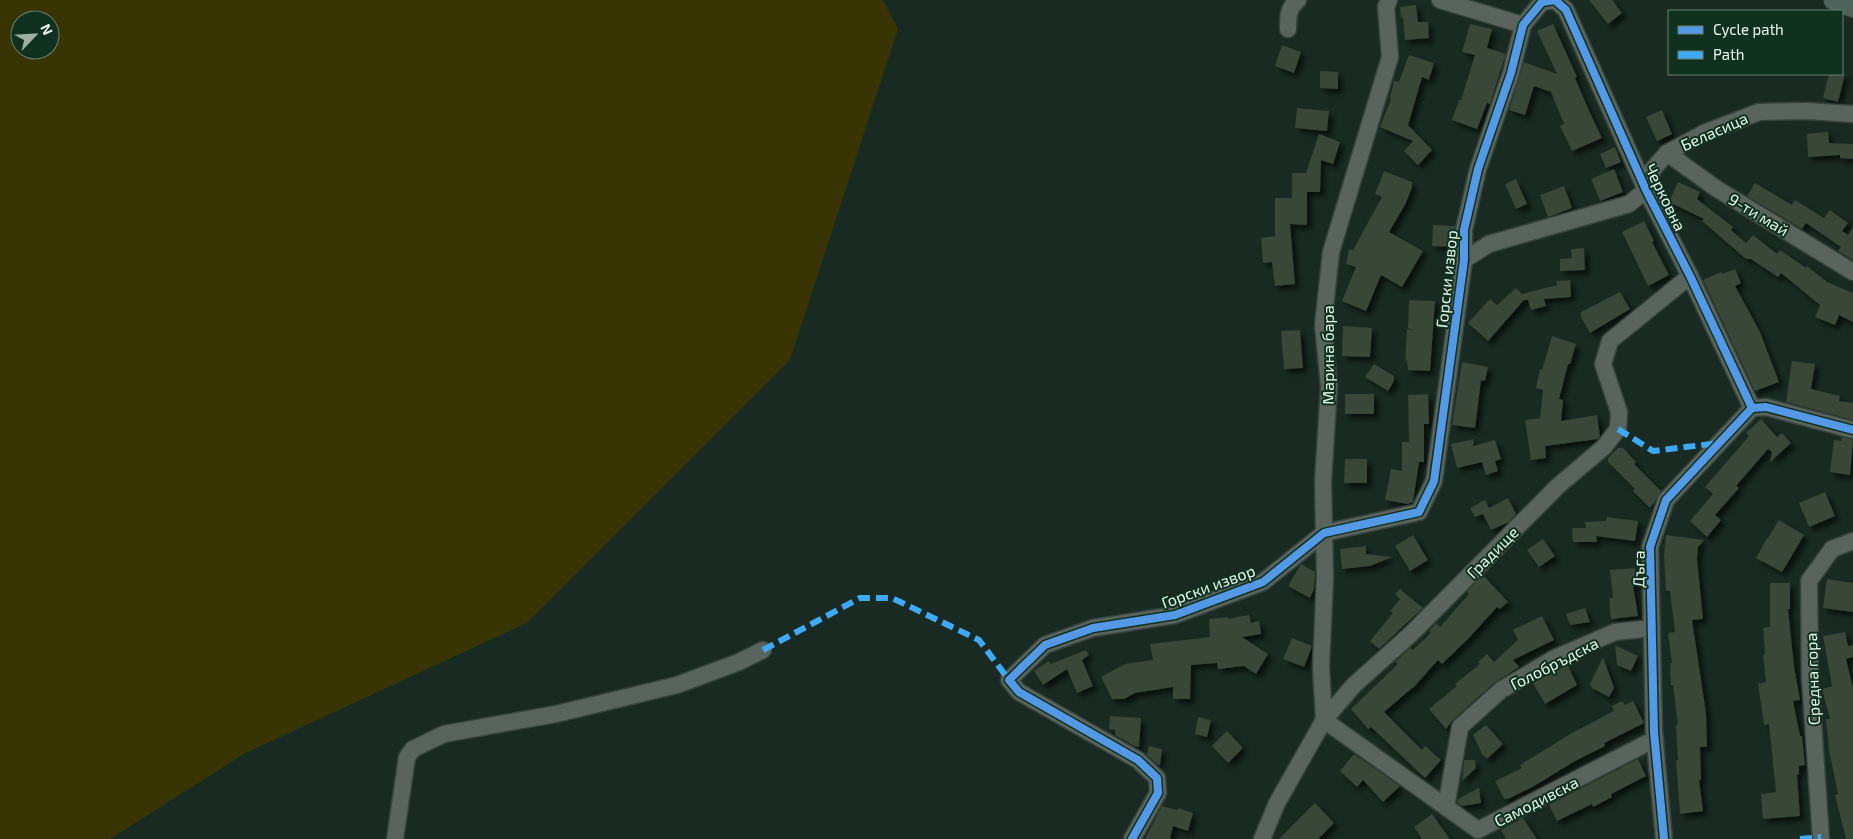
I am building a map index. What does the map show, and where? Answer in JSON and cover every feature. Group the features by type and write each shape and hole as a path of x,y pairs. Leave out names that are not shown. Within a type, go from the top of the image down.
{"main road":[{"path":"1834,0 1853,7"}],"street":[{"path":"1288,29 1288,14 1292,5 1298,0"},
{"name":"Марина бара","path":"1324,720 1320,667 1325,577 1323,482 1329,386 1323,326 1331,252 1390,57 1386,7 1389,0"},
{"path":"1440,0 1523,25"},
{"name":"Горски извор","path":"1132,839 1158,793 1157,778 1138,760 1019,692 1009,680 1045,645 1093,628 1175,615 1263,582 1324,533 1419,512 1434,481 1464,260 1464,230 1478,169 1511,73 1523,25 1542,2 1554,0"},
{"name":"Черковна","path":"1554,0 1566,10 1574,26 1646,190 1690,276 1752,408"},
{"name":"Беласица","path":"1646,190 1653,169 1667,153 1704,133 1759,112 1807,111 1853,114"},
{"name":"9-ти май","path":"1667,153 1717,189 1853,272"},
{"path":"1464,260 1489,244 1629,204 1646,190"},
{"name":"Градище","path":"1262,839 1277,803 1324,720 1354,685 1412,633 1558,486 1604,447 1618,429 1619,412 1602,364 1610,341 1690,276"},
{"path":"1752,408 1766,407 1853,430"},
{"name":"Дъга","path":"1664,839 1655,740 1650,547 1666,500 1752,408"},
{"name":"Средна гора","path":"1821,839 1810,678 1810,581 1832,549 1853,541"},
{"name":"Голобръдска","path":"1446,807 1460,727 1501,690 1555,658 1615,632 1652,628"},
{"path":"395,839 407,757 413,749 444,734 556,714 677,685 739,662 762,650"},
{"name":"Самодивска","path":"1324,720 1478,830 1655,740"}],"shaded area":[{"path":"0,0 883,0 898,29 790,360 527,623 244,754 110,839 0,839"}],"building":[{"path":"1589,0 1612,0 1622,13 1608,24"},
{"path":"1416,5 1418,22 1428,22 1429,38 1405,40 1400,7"},
{"path":"1470,24 1492,29 1487,48 1506,54 1490,104 1487,103 1477,129 1452,120 1459,100 1461,100 1475,55 1462,52"},
{"path":"1553,24 1602,138 1572,151 1560,126 1564,124 1551,92 1534,86 1525,115 1509,110 1524,62 1557,74 1537,31"},
{"path":"1282,45 1301,52 1294,73 1275,66"},
{"path":"1409,55 1434,63 1429,80 1422,77 1408,125 1432,150 1418,165 1404,151 1413,141 1380,127 1391,99 1394,81 1399,82"},
{"path":"1320,71 1338,72 1338,89 1320,88"},
{"path":"1845,74 1838,102 1823,98 1829,75"},
{"path":"1297,108 1329,111 1327,131 1295,128"},
{"path":"1662,110 1672,134 1657,141 1646,117"},
{"path":"1828,132 1829,143 1853,144 1853,159 1840,158 1840,155 1808,157 1807,134"},
{"path":"1319,134 1340,142 1333,164 1321,160 1320,192 1307,192 1307,225 1290,224 1295,284 1275,286 1272,262 1263,263 1261,238 1275,236 1275,198 1292,198 1292,173 1306,173"},
{"path":"1615,147 1621,162 1606,168 1600,154"},
{"path":"1614,169 1623,192 1600,201 1591,179"},
{"path":"1384,171 1412,182 1406,203 1389,232 1423,251 1402,287 1381,275 1366,311 1342,301 1356,267 1346,264 1349,249 1353,250 1382,197 1375,194"},
{"path":"1516,179 1527,204 1516,209 1505,184"},
{"path":"1678,182 1700,192 1697,199 1733,227 1731,230 1746,243 1753,235 1777,254 1780,250 1806,268 1807,266 1827,282 1853,293 1853,322 1839,315 1835,325 1815,317 1820,305 1781,273 1778,277 1751,259 1746,259 1702,221 1704,219 1669,202"},
{"path":"1755,183 1792,205 1795,200 1824,218 1830,210 1848,223 1842,231 1848,235 1853,227 1853,260 1838,251 1841,247 1806,223 1802,229 1747,196"},
{"path":"1564,186 1572,208 1548,217 1540,195"},
{"path":"1644,221 1654,241 1652,242 1669,275 1648,286 1622,232"},
{"path":"1433,225 1455,226 1454,247 1432,246"},
{"path":"1584,248 1585,270 1560,271 1560,259 1572,258 1571,249"},
{"path":"1735,269 1741,283 1735,286 1760,332 1779,382 1755,391 1703,280 1721,272 1722,274"},
{"path":"1570,280 1571,297 1544,299 1546,306 1531,310 1528,300 1524,300 1488,341 1468,323 1490,299 1497,305 1516,288 1522,294 1557,285 1556,281"},
{"path":"1620,292 1630,309 1590,333 1581,317 1581,312"},
{"path":"1409,300 1435,301 1430,371 1408,370 1407,359 1405,363 1407,329 1413,330 1408,328"},
{"path":"1343,326 1372,328 1370,357 1342,356"},
{"path":"1300,330 1303,368 1284,369 1281,331"},
{"path":"1552,336 1576,344 1570,364 1568,364 1559,399 1563,400 1561,421 1597,415 1600,436 1598,439 1545,446 1546,458 1531,460 1525,420 1540,418 1543,390 1536,388 1540,369 1542,370"},
{"path":"1792,361 1815,364 1811,389 1840,396 1839,401 1853,403 1853,420 1786,402"},
{"path":"1462,362 1488,367 1485,381 1481,380 1475,428 1452,425"},
{"path":"1374,364 1394,376 1394,381 1388,391 1365,377"},
{"path":"1345,394 1374,394 1374,414 1345,414"},
{"path":"1428,394 1429,424 1424,424 1424,462 1419,462 1413,502 1408,504 1385,500 1391,469 1402,471 1402,442 1409,442 1408,395"},
{"path":"1761,419 1777,437 1782,433 1791,443 1770,462 1772,452 1768,449 1736,486 1739,488 1715,515 1721,520 1707,537 1690,521 1713,494 1705,487 1749,436 1746,433"},
{"path":"1842,437 1853,440 1850,475 1830,472 1834,440 1841,441"},
{"path":"1474,439 1473,446 1495,440 1501,459 1495,461 1498,471 1486,475 1482,462 1457,468 1451,444"},
{"path":"1618,448 1623,448 1636,462 1634,464 1661,491 1650,508 1633,491 1635,489 1608,462 1608,458"},
{"path":"1345,459 1367,459 1367,483 1344,483"},
{"path":"1825,492 1835,516 1809,527 1799,503"},
{"path":"1508,498 1516,514 1509,522 1491,530 1483,514 1475,517 1470,508 1485,500 1489,508"},
{"path":"1607,517 1638,521 1635,541 1596,536 1597,542 1573,542 1572,528 1586,528 1585,522 1606,521"},
{"path":"1779,520 1804,535 1782,572 1756,558"},
{"path":"1413,535 1428,560 1410,571 1395,546"},
{"path":"1666,535 1704,540 1698,547 1697,559 1703,619 1692,620 1706,713 1707,747 1700,747 1701,780 1699,780 1703,811 1680,814 1676,760 1678,760 1676,725 1678,725 1673,685 1671,685 1670,663 1672,663 1668,633 1675,632 1670,591 1666,591 1664,556"},
{"path":"1543,539 1555,556 1539,567 1527,550"},
{"path":"1366,546 1366,554 1392,557 1370,566 1342,569 1340,549"},
{"path":"1301,564 1315,572 1314,589 1310,598 1288,586"},
{"path":"1635,568 1637,585 1633,585 1638,616 1611,619 1609,598 1613,598 1610,570"},
{"path":"1483,575 1508,602 1500,609 1497,607 1442,664 1438,660 1413,688 1384,712 1422,750 1425,746 1441,760 1425,778 1371,727 1368,729 1351,709 1398,664 1395,662 1410,648 1413,650 1431,633 1429,631 1436,623 1440,627 1469,594 1467,591"},
{"path":"1827,579 1853,583 1853,612 1823,608"},
{"path":"1770,583 1790,583 1790,609 1788,609 1794,666 1800,700 1793,701 1800,736 1802,736 1805,765 1799,766 1799,775 1797,775 1800,816 1763,819 1761,794 1776,792 1769,724 1764,725 1758,684 1766,682 1763,628 1770,627"},
{"path":"1400,589 1423,608 1379,649 1370,641 1393,613 1390,611 1400,599 1395,594"},
{"path":"1585,608 1590,622 1570,625 1566,614"},
{"path":"1249,615 1251,623 1259,621 1261,634 1242,637 1268,654 1256,674 1244,666 1218,669 1217,663 1191,665 1190,699 1173,699 1173,687 1135,693 1124,699 1112,699 1101,677 1125,664 1153,660 1150,644 1210,637 1209,619 1228,617 1228,619"},
{"path":"1542,616 1554,640 1513,660 1519,667 1494,683 1453,720 1446,729 1429,709 1457,686 1455,684 1480,664 1478,662 1487,654 1494,662 1518,640 1513,630"},
{"path":"1845,632 1848,646 1853,645 1853,657 1846,659 1853,688 1853,839 1846,839 1835,795 1838,794 1829,750 1826,719 1830,719 1822,689 1832,686 1823,636"},
{"path":"1292,638 1312,646 1304,667 1283,659"},
{"path":"1615,645 1638,656 1631,671 1617,665"},
{"path":"1086,650 1089,655 1082,660 1093,686 1077,693 1067,669 1043,685 1034,671 1049,661 1051,664"},
{"path":"1603,657 1614,688 1609,697 1592,688 1590,684"},
{"path":"1567,664 1577,685 1545,704 1533,683"},
{"path":"1622,701 1625,705 1633,701 1644,723 1604,743 1605,746 1575,761 1534,786 1508,799 1504,799 1495,781 1522,768 1520,765 1572,733 1614,711 1612,706"},
{"path":"1110,716 1141,718 1139,747 1115,735 1115,730 1109,729"},
{"path":"1198,717 1211,720 1207,737 1195,734"},
{"path":"1486,725 1503,744 1487,759 1482,754 1473,735"},
{"path":"1227,731 1243,748 1228,763 1212,746"},
{"path":"1149,746 1162,749 1160,765 1147,755"},
{"path":"1354,754 1400,786 1383,802 1363,780 1357,787 1340,771"},
{"path":"1638,759 1646,776 1611,794 1612,797 1593,807 1592,804 1557,821 1549,805"},
{"path":"1464,760 1475,760 1476,768 1462,781"},
{"path":"1479,788 1481,803 1462,806 1457,803 1458,799"},
{"path":"1315,803 1334,823 1318,839 1279,839"},
{"path":"1162,806 1177,810 1178,808 1193,813 1188,831 1173,826 1170,839 1145,839"},
{"path":"1432,814 1450,839 1422,839 1414,827"},
{"path":"1523,818 1537,839 1506,839 1501,830"}],"marked path":[{"path":"1618,429 1653,451 1719,443"},
{"path":"763,650 860,598 892,598 979,640 1009,680"},
{"path":"1800,839 1821,837"}],"cycle path":[{"path":"1132,839 1158,793 1157,778 1138,760 1019,692 1009,680 1045,645 1093,628 1175,615 1263,582 1324,533 1419,512 1434,481 1464,260 1464,230 1478,169 1511,73 1523,25 1542,2 1555,0 1566,10 1646,190 1690,276 1752,408"},
{"path":"1664,839 1654,732 1650,547 1666,500 1752,408 1766,407 1853,430"}]}
